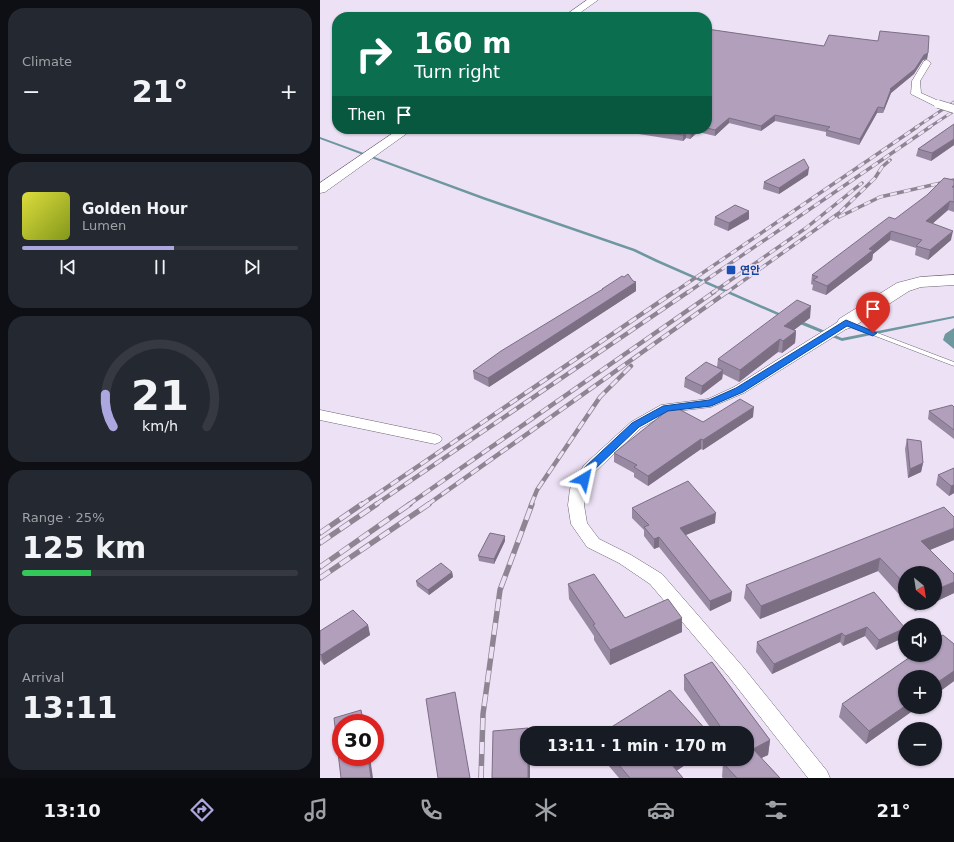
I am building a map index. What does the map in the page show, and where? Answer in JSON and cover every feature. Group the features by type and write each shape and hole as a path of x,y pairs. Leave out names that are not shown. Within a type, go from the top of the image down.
{"main road":[{"path":"846,323 903,287 920,282 953,278"}],"street":[{"path":"575,12 593,0"},
{"path":"927,63 916,81 916,94 938,104 954,109"},
{"path":"320,189 400,134"},
{"path":"820,778 736,672 656,579 625,559 593,543 579,524 576,505 578,489 589,469 636,425 666,408 711,403 739,390 846,323"},
{"path":"320,415 435,439"}],"lane":[{"path":"846,323 954,364"}],"shaded area":[{"path":"954,328 954,349 943,340 945,334"}],"building":[{"path":"712,30 824,46 829,35 878,41 880,31 929,36 928,53 924,55 915,69 890,89 884,108 878,107 860,139 826,130 830,127 775,115 761,126 729,118 715,130 712,129"},
{"path":"954,124 954,139 932,153 918,149"},
{"path":"804,159 809,168 779,188 764,182"},
{"path":"944,178 954,180 954,185 952,187 954,187 954,202 950,201 926,221 953,231 930,250 916,246 922,240 891,231 869,249 873,250 827,286 813,280 818,277 812,275 889,217 895,219 927,195"},
{"path":"735,205 749,211 729,223 715,217"},
{"path":"628,274 633,281 636,282 488,378 473,371 501,351 622,276 624,277"},
{"path":"797,300 811,306 784,326 796,331 783,341 780,339 740,370 718,359"},
{"path":"706,362 723,370 702,386 685,378"},
{"path":"740,399 754,407 703,440 701,439 648,476 634,467 637,465 614,453 673,406 703,422"},
{"path":"952,405 954,407 954,430 929,411"},
{"path":"907,439 921,441 923,463 910,469"},
{"path":"954,468 954,485 951,486 938,475"},
{"path":"688,481 716,513 680,528 732,592 710,601 659,537 654,539 644,527 649,525 632,508"},
{"path":"944,507 954,517 954,528 921,541 954,574 954,582 942,587 942,566 898,566 898,577 880,558 761,606 746,585"},
{"path":"490,533 505,536 494,559 478,556"},
{"path":"441,563 452,572 428,590 416,581"},
{"path":"594,574 625,618 668,599 682,618 610,650 593,625 595,624 568,584"},
{"path":"874,592 898,620 898,631 879,640 867,627 845,636 842,633 774,664 757,642"},
{"path":"353,610 368,625 321,655 320,631"},
{"path":"942,636 954,644 954,671 942,679 942,670 898,670 898,711 869,731 842,704 903,662 942,662"},
{"path":"712,662 770,740 754,748 754,726 720,726 684,675"},
{"path":"670,690 703,726 613,726"},
{"path":"455,692 470,778 438,778 426,699"},
{"path":"361,710 362,714 348,714"},
{"path":"520,729 520,766 528,766 528,778 492,778 493,731"},
{"path":"754,750 780,778 737,778 726,766 754,766"},
{"path":"340,766 369,766 371,778 341,778"},
{"path":"620,766 673,766 683,778 630,778"}],"waterway":[{"path":"320,138 483,198 634,250 784,316"},
{"path":"797,321 842,340 954,317"}],"railway":[{"path":"915,128 954,102"},
{"path":"928,128 954,111"},
{"path":"673,293 917,127"},
{"path":"687,293 930,127"},
{"path":"726,293 839,213 875,178 882,167 890,160"},
{"path":"839,217 880,197 954,180"},
{"path":"712,293 806,228 862,183"},
{"path":"361,505 674,292"},
{"path":"375,505 688,292"},
{"path":"408,505 714,292"},
{"path":"427,505 727,292"},
{"path":"531,505 537,490 600,397 631,366"},
{"path":"320,533 362,504"},
{"path":"320,543 377,504"},
{"path":"320,567 410,504"},
{"path":"320,578 429,504"},
{"path":"481,778 483,714 500,590 532,504"}],"place":[{"name":"연안","path":"731,270"}],"route":[{"path":"584,479 589,469 636,425 666,408 711,403 739,390 846,323 873,333"}]}
